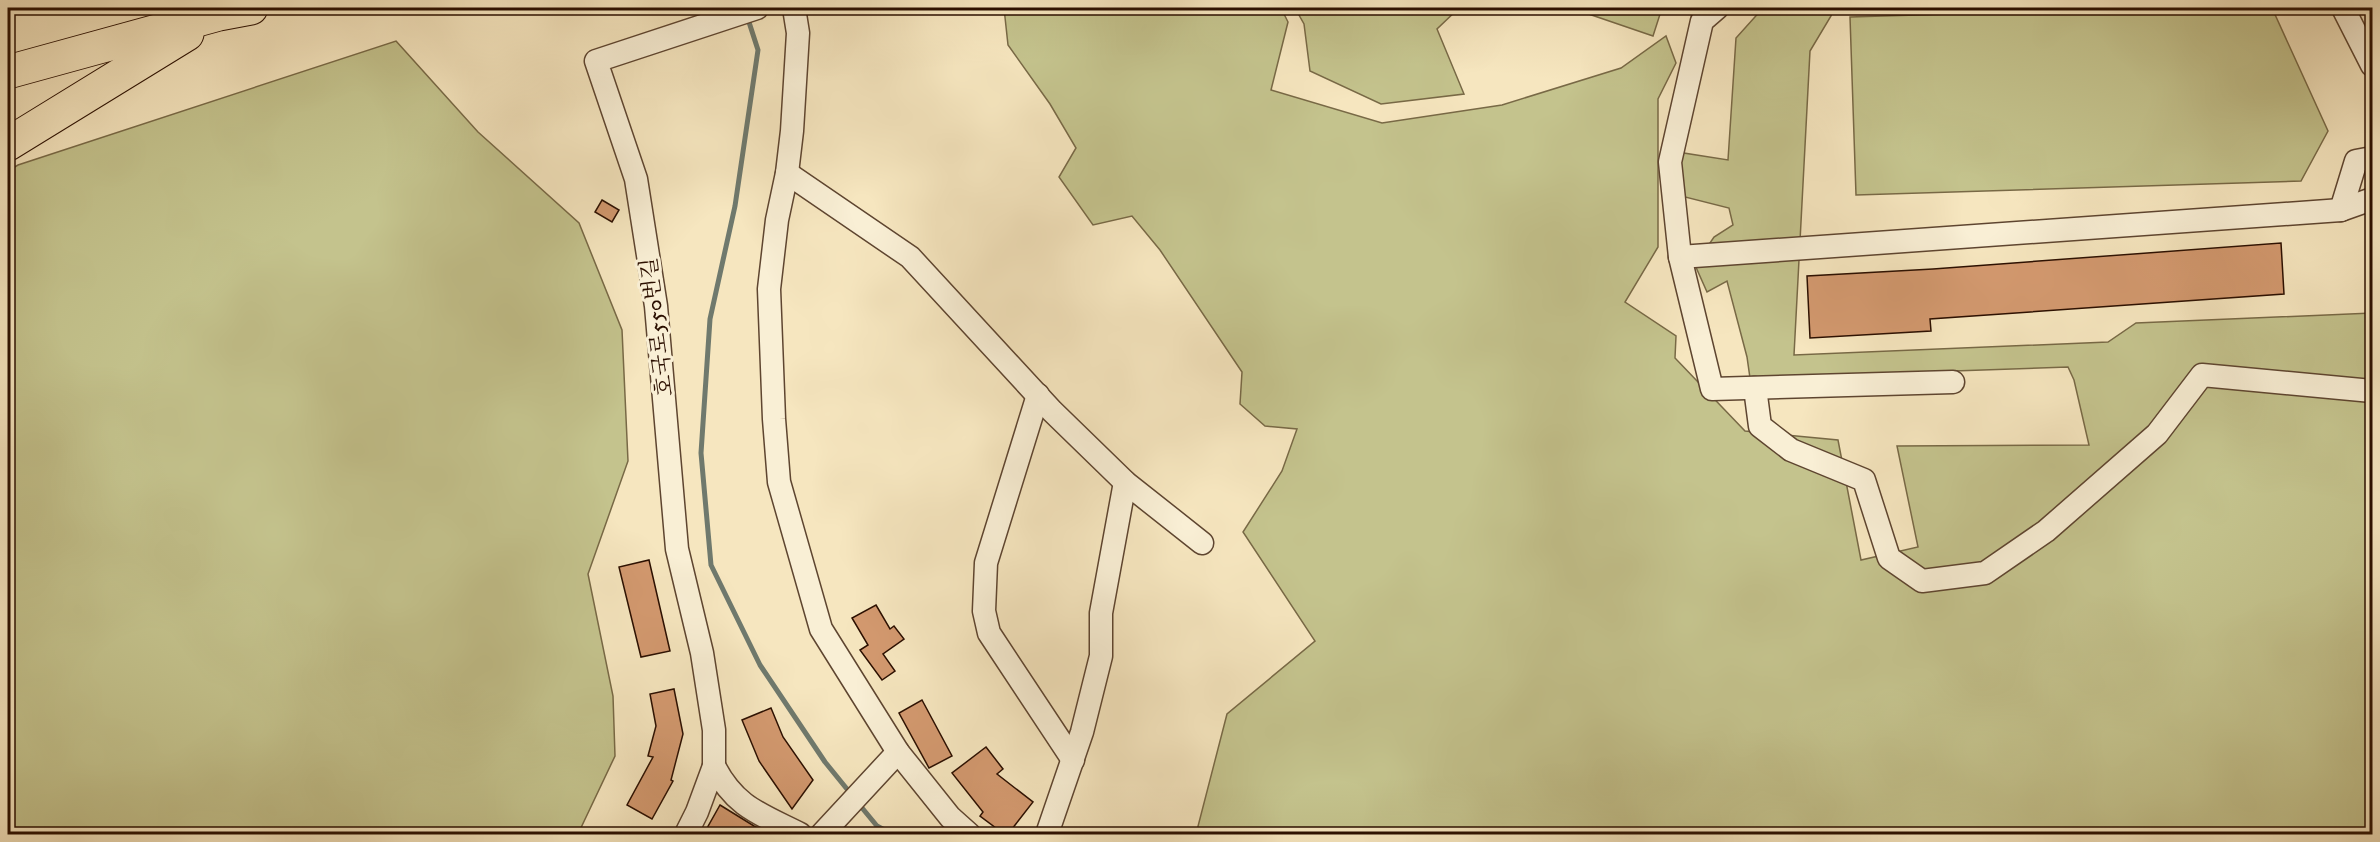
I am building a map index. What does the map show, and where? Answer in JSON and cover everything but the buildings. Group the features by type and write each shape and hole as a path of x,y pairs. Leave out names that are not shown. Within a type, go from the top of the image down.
{"highway":[{"path":"8,72 219,14 251,8"},
{"path":"8,144 219,14"}],"street":[{"name":"호국로550번길","path":"686,834 714,766 714,730 702,653 677,549 656,306 636,179 596,61 757,8"},
{"path":"794,8 798,33 788,173 777,220 769,289 779,482 821,629 891,758 969,834"},
{"path":"1717,8 1702,21 1670,162 1680,257 1712,389 1953,382"},
{"path":"2343,8 2373,65"},
{"path":"2342,210 2356,161 2373,158"},
{"path":"788,173 910,257 1038,395 1125,482 1202,543"},
{"path":"1680,257 2342,210 2373,199"},
{"path":"1755,388 1760,426 1791,450 1864,480 1890,558 1922,581 1985,573 2046,531 2157,434 2202,375 2373,390"},
{"path":"1038,395 986,564 984,611 989,633 1073,760"},
{"path":"1047,834 1083,732 1101,656 1101,613 1125,482"},
{"path":"824,831 891,758"},
{"path":"714,766 726,787 735,797 755,811 800,834"}],"shaded area":[{"path":"1004,8 1281,8 1288,22 1271,90 1382,123 1502,105 1621,68 1666,36 1676,63 1658,99 1658,247 1625,302 1676,336 1675,358 1745,431 1838,440 1861,560 1918,547 1897,446 2089,445 2074,380 2068,367 1750,378 1747,357 1727,281 1707,292 1695,265 1714,237 1733,225 1729,208 1681,196 1677,152 1728,160 1736,38 1763,8 1833,8 1831,16 1810,51 1794,355 2108,342 2136,323 2372,313 2372,834 1196,834 1227,714 1315,641 1243,532 1282,471 1297,429 1265,426 1240,404 1242,372 1160,250 1132,216 1093,225 1059,177 1076,148 1050,104 1008,45"},
{"path":"1295,8 1459,8 1437,29 1464,94 1381,104 1310,71 1304,24"},
{"path":"1571,8 1662,8 1653,36"},
{"path":"2154,8 2272,8 2328,131 2301,181 1856,195 1850,17"},
{"path":"396,41 478,132 579,223 622,330 628,461 588,574 613,696 615,756 578,834 8,834 8,171 18,165"}],"waterway":[{"path":"747,16 758,50 735,206 710,319 701,453 711,565 760,665 825,762 851,794"},
{"path":"858,803 877,826 892,834"}]}
